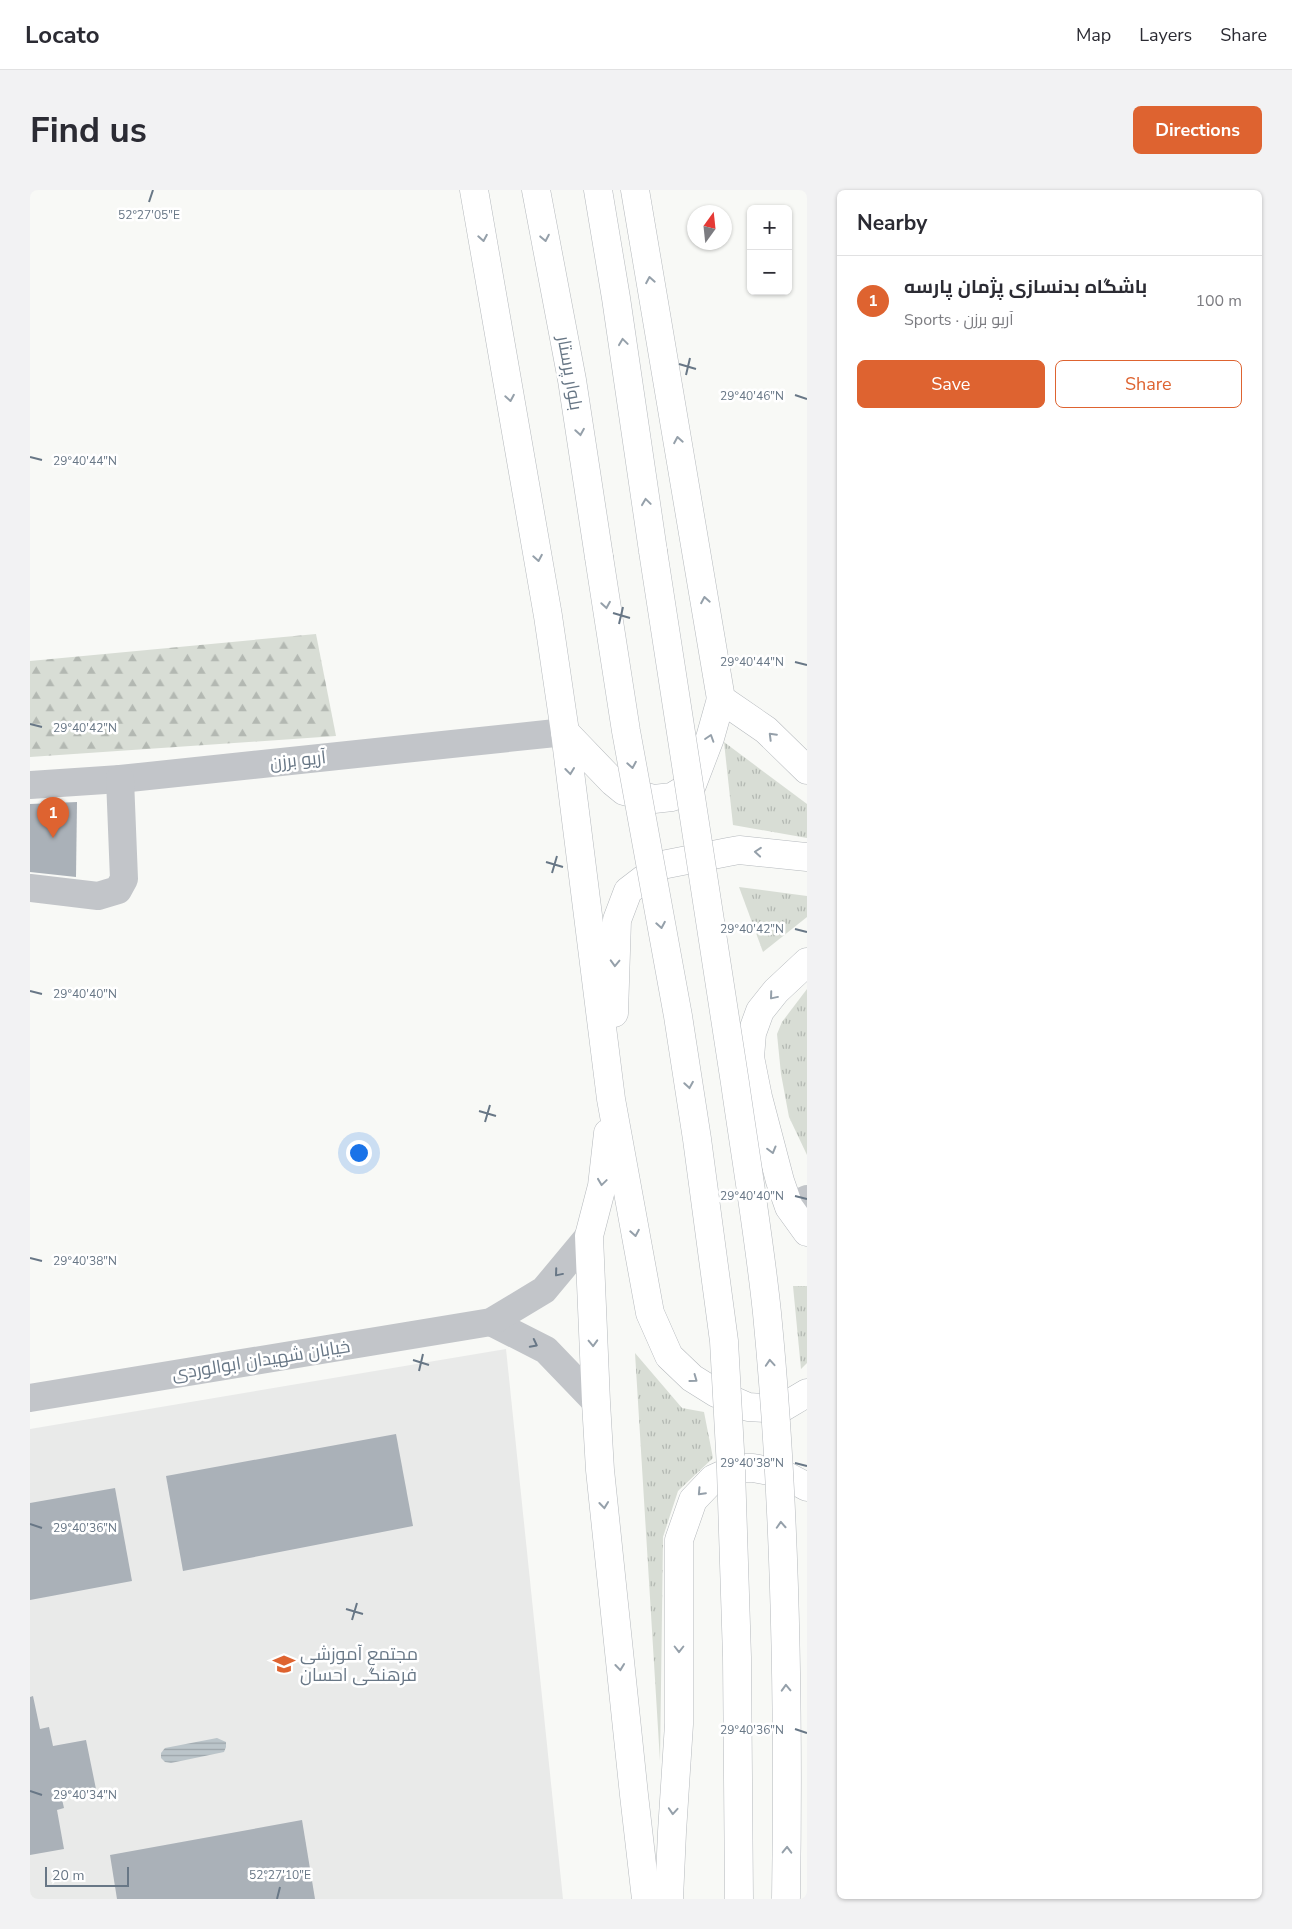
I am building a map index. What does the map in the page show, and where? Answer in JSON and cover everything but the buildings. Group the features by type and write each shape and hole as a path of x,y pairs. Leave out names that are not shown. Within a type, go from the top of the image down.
{"main road":[{"path":"474,190 546,606 565,732 611,1099 650,1313 669,1356 692,1378 716,1393 748,1407 780,1409 807,1393"},
{"name":"بلوار پرستار","path":"536,190 572,380 626,730 678,1016 697,1139 724,1341 731,1468 737,1647 739,1899"},
{"path":"598,190 755,1209 767,1315 782,1547 788,1765 786,1899"},
{"path":"565,732 624,791 654,798 672,797 692,785 710,738 721,698 635,190"},
{"path":"721,698 766,730 807,770"},
{"path":"646,1899 601,1479 589,1236 602,1186 611,1099 617,920 628,891 662,865 739,850 807,856"},
{"path":"807,962 776,991 760,1011 752,1033 750,1057 769,1141 798,1203 807,1232"},
{"path":"670,1899 679,1724 679,1540 693,1500 713,1479 737,1468 753,1468 782,1473 807,1488"}],"street":[{"name":"آریو برزن","path":"30,785 120,780 565,732"},
{"path":"30,888 98,896 118,890 124,879 120,780"},
{"name":"خیابان شهیدان ابوالوردی","path":"30,1398 491,1322 544,1290 589,1236"},
{"path":"491,1322 546,1350 596,1402"}],"shaded area":[{"name":"مجتمع آموزشی فرهنگی احسان","path":"506,1349 563,1899 30,1899 30,1429"},
{"path":"217,1738 226,1742 224,1752 171,1763 165,1762 161,1758 161,1753 165,1748"}],"green space":[{"path":"316,634 336,736 30,757 30,661"},
{"path":"724,742 807,804 807,838 733,825"},
{"path":"739,887 807,896 807,917 763,952"},
{"path":"807,989 807,1155 789,1117 781,1074 777,1034 782,1022"},
{"path":"793,1286 807,1286 807,1363 801,1369"},
{"path":"635,1353 682,1408 704,1412 713,1458 678,1491 663,1537 660,1761"}],"place":[{"name":"باشگاه بدنسازی پژمان پارسه","path":"53,838"},
{"name":"مجتمع آموزشی فرهنگی احسان","path":"284,1664"}]}
